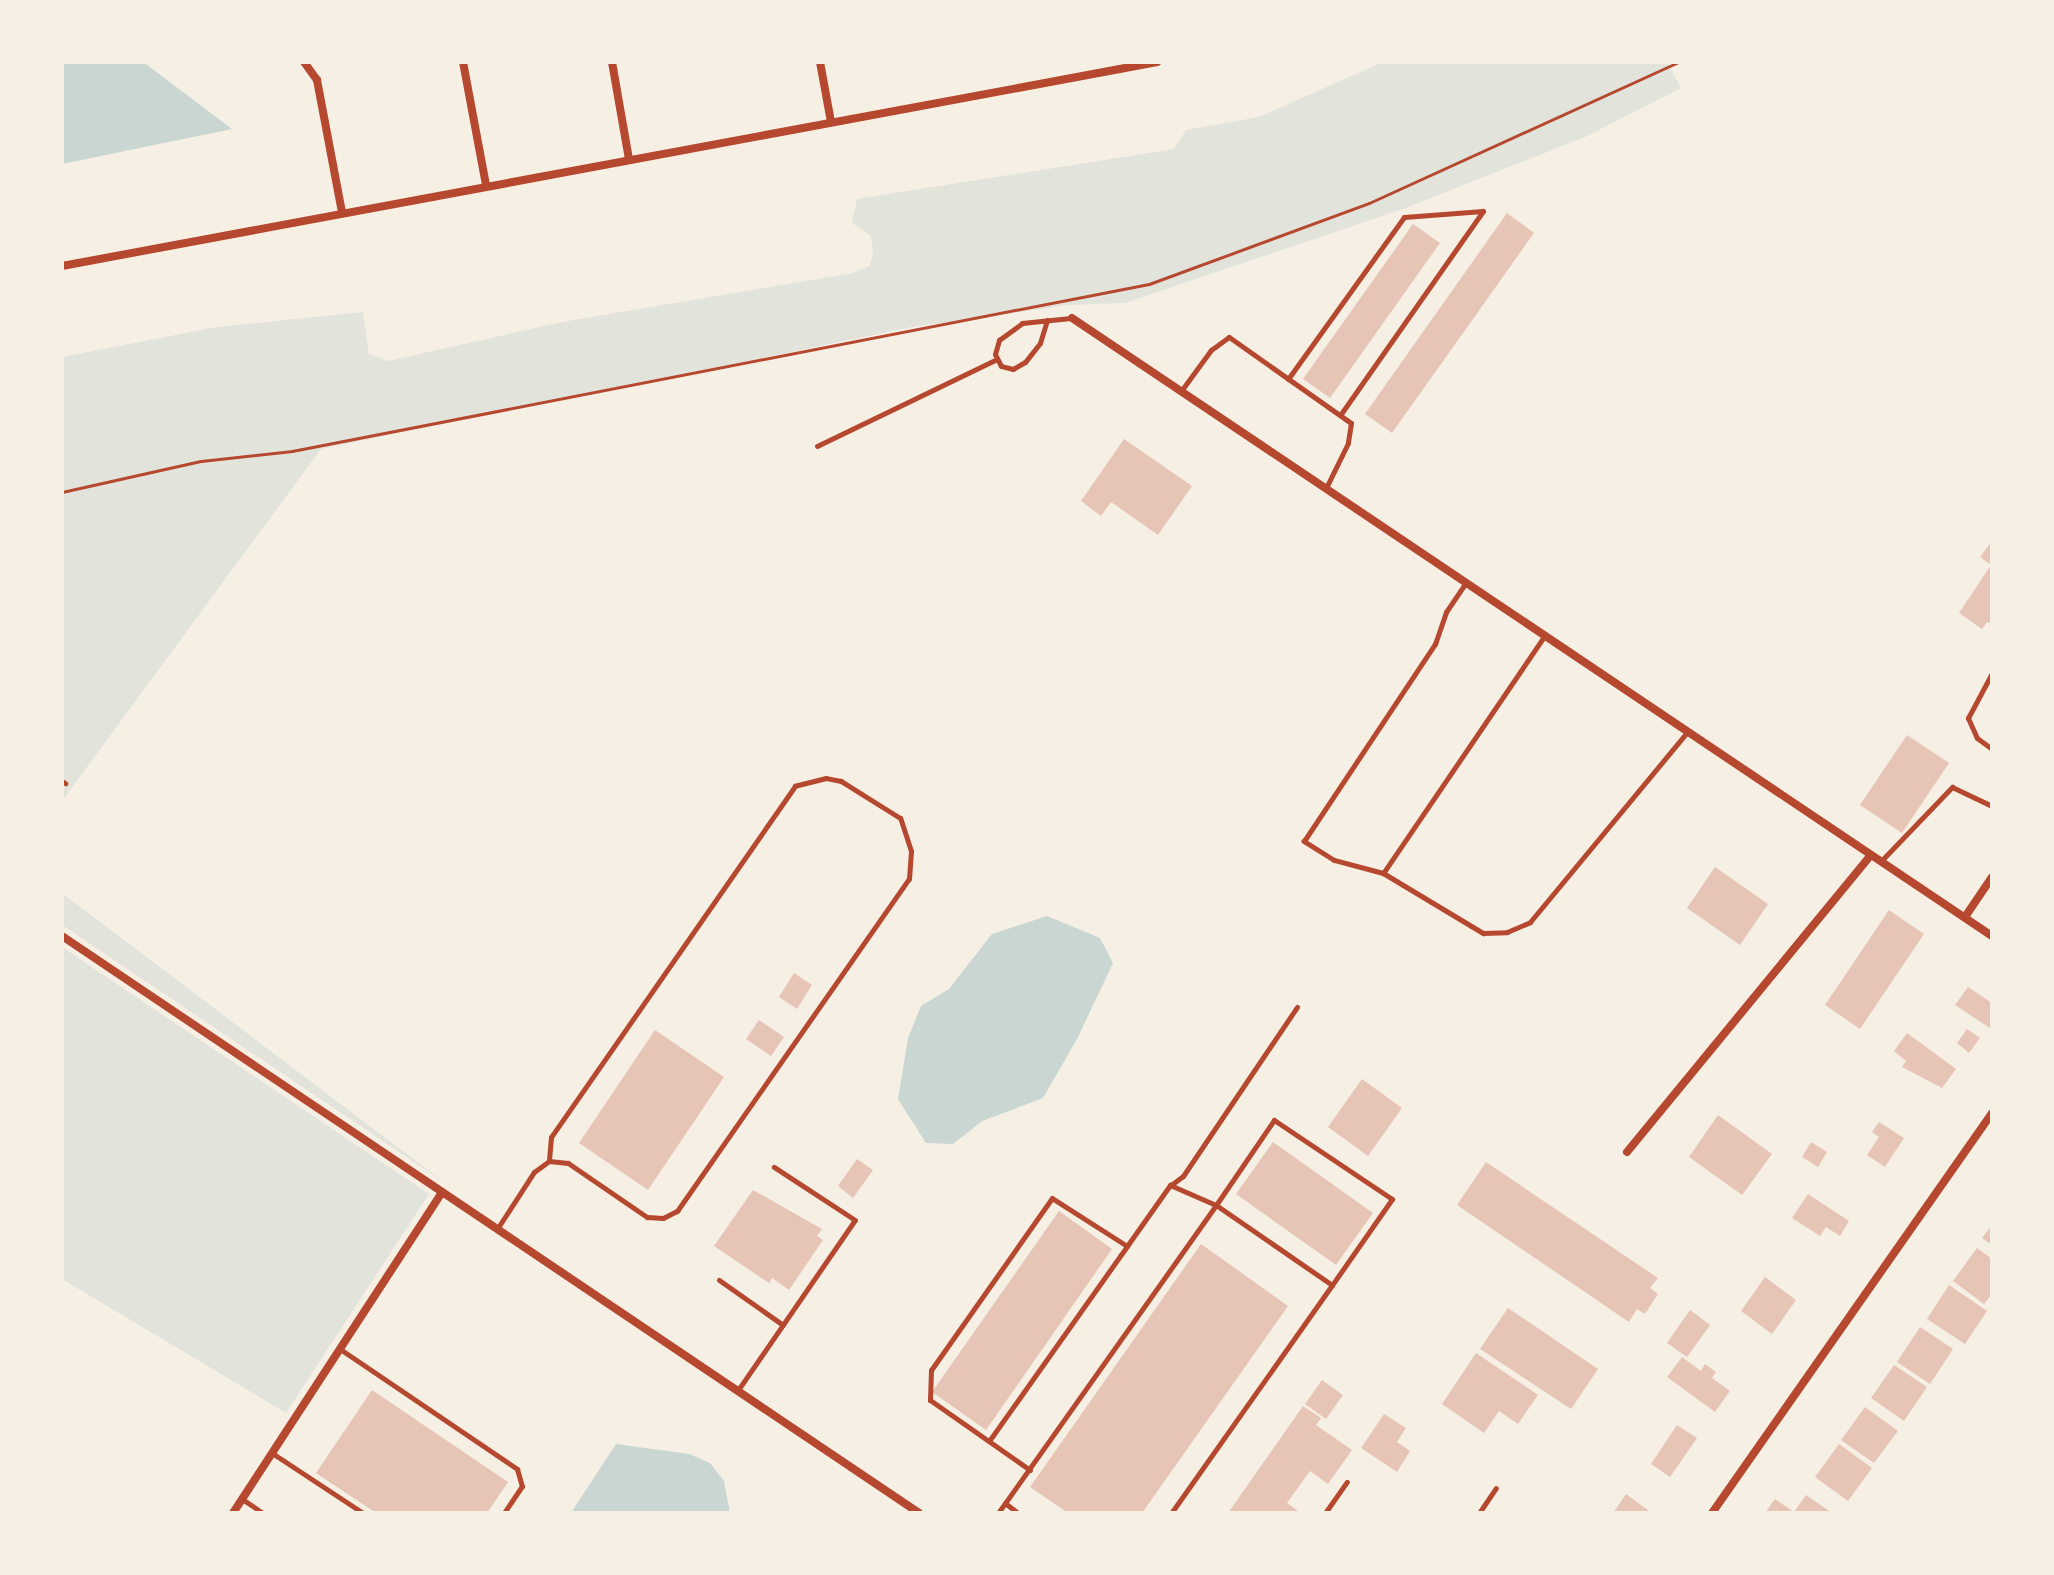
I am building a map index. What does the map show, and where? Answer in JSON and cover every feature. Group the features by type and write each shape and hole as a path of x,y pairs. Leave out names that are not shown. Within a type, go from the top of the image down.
{"street":[{"path":"304,62 317,80 342,212"},
{"path":"463,62 486,185"},
{"path":"612,62 629,159"},
{"path":"820,62 831,122"},
{"path":"62,266 1151,62"},
{"path":"1072,318 1992,936"},
{"path":"1627,1152 1871,855"},
{"path":"1965,917 1992,877"},
{"path":"62,936 919,1513"},
{"path":"1712,1513 1992,1113"},
{"path":"233,1513 442,1192"}],"lane":[{"path":"1288,379 1404,217 1483,211 1340,415"},
{"path":"1047,320 1040,343 1025,362 1013,369 1001,366 997,359 999,340 1022,323 1047,320 1072,318"},
{"path":"1181,391 1211,350 1229,337 1351,423 1348,443 1326,488"},
{"path":"817,446 997,359"},
{"path":"1466,582 1446,612 1435,644 1304,841 1334,860 1383,873 1483,933 1507,932 1530,922 1689,730"},
{"path":"1383,873 1545,635"},
{"path":"1992,673 1973,700 1968,718 1977,738 1992,749"},
{"path":"497,1229 534,1172 549,1161 568,1163 647,1217 663,1218 677,1211 909,879 911,851 900,818 841,781 826,778 795,786 551,1137 549,1161"},
{"path":"1881,861 1952,787 1992,806"},
{"path":"989,1441 1170,1185 1183,1176 1297,1007"},
{"path":"998,1513 1274,1120 1392,1199 1171,1513"},
{"path":"738,1391 855,1220 774,1167"},
{"path":"1170,1185 1216,1205 1332,1285"},
{"path":"1030,1470 930,1400 931,1370 999,1269 1052,1198 1127,1246"},
{"path":"719,1280 783,1325"},
{"path":"340,1349 517,1469 522,1486 504,1513"},
{"path":"272,1453 363,1513"},
{"path":"1325,1513 1347,1482"},
{"path":"1479,1513 1496,1488"},
{"path":"242,1499 263,1513"},
{"path":"1005,1503 1018,1513"}],"path":[{"path":"62,492 201,461 292,451 1149,284 1369,203 1678,62"}],"shaded area":[{"path":"62,62 143,62 232,129 62,164"},
{"path":"1383,62 1667,62 1681,88 1585,137 1403,209 1125,303 1069,305 912,327 321,449 62,801 62,357 217,327 363,312 369,354 388,361 562,322 853,273 870,266 873,252 871,236 852,223 857,199 1174,149 1186,130 1259,117"},
{"path":"62,893 445,1183 62,925"},
{"path":"1047,916 1100,938 1113,963 1077,1039 1043,1098 982,1121 953,1144 926,1143 898,1099 908,1038 921,1006 949,989 992,934"},
{"path":"62,947 429,1194 286,1413 62,1279"},
{"path":"616,1444 689,1454 710,1463 724,1481 730,1513 571,1513"}],"building":[{"path":"1507,213 1534,233 1392,433 1365,414"},
{"path":"1413,224 1440,243 1330,398 1303,379"},
{"path":"1124,439 1192,486 1158,535 1111,502 1101,516 1081,501"},
{"path":"1992,541 1992,624 1987,622 1982,629 1959,613 1991,565 1980,557"},
{"path":"1907,735 1949,763 1902,833 1860,805"},
{"path":"1715,867 1768,904 1740,945 1687,908"},
{"path":"1889,910 1924,934 1860,1029 1825,1005"},
{"path":"794,973 812,985 797,1009 779,997"},
{"path":"1968,987 1992,1003 1990,1028 1955,1005"},
{"path":"759,1020 784,1037 771,1056 746,1039"},
{"path":"1967,1029 1980,1038 1969,1053 1957,1043"},
{"path":"655,1030 724,1077 648,1190 579,1143"},
{"path":"1907,1033 1956,1069 1942,1088 1902,1067 1906,1061 1894,1051"},
{"path":"1362,1079 1402,1108 1368,1156 1328,1127"},
{"path":"1718,1115 1772,1154 1742,1195 1689,1157"},
{"path":"1879,1122 1904,1138 1885,1167 1867,1155 1879,1137 1872,1132"},
{"path":"1273,1142 1373,1213 1336,1265 1236,1194"},
{"path":"1811,1142 1827,1152 1818,1167 1802,1157"},
{"path":"857,1159 873,1170 853,1198 838,1186"},
{"path":"1486,1162 1658,1278 1650,1288 1658,1294 1645,1314 1637,1309 1629,1322 1457,1205"},
{"path":"753,1190 822,1229 817,1236 823,1240 789,1290 772,1278 769,1283 714,1246"},
{"path":"1808,1194 1849,1221 1840,1236 1826,1227 1820,1236 1792,1218"},
{"path":"1059,1211 1112,1249 986,1430 932,1392"},
{"path":"1992,1225 1992,1245 1982,1238"},
{"path":"1201,1244 1288,1306 1142,1513 1068,1513 1030,1487"},
{"path":"1977,1248 1992,1259 1992,1294 1984,1304 1953,1281"},
{"path":"1765,1277 1796,1300 1772,1334 1741,1311"},
{"path":"1949,1285 1987,1311 1965,1344 1927,1319"},
{"path":"1508,1308 1598,1369 1571,1409 1480,1349"},
{"path":"1690,1310 1710,1325 1687,1357 1667,1343"},
{"path":"1920,1327 1953,1349 1930,1384 1897,1362"},
{"path":"1476,1353 1538,1395 1518,1424 1499,1411 1484,1433 1442,1404"},
{"path":"1682,1357 1701,1371 1705,1364 1716,1372 1712,1378 1730,1391 1715,1412 1667,1377"},
{"path":"1894,1365 1927,1387 1904,1421 1871,1398"},
{"path":"1322,1380 1343,1395 1326,1419 1305,1404"},
{"path":"372,1390 508,1482 487,1513 376,1513 316,1473"},
{"path":"1303,1406 1321,1418 1316,1425 1352,1450 1328,1484 1310,1471 1287,1503 1301,1513 1228,1513"},
{"path":"1865,1407 1898,1431 1874,1463 1841,1440"},
{"path":"1384,1414 1406,1428 1397,1442 1410,1451 1397,1472 1361,1448"},
{"path":"1677,1425 1697,1438 1670,1477 1651,1464"},
{"path":"1839,1444 1872,1468 1848,1501 1815,1477"},
{"path":"1626,1494 1648,1510 1646,1513 1613,1513"},
{"path":"1806,1495 1832,1513 1765,1513 1775,1499 1794,1512"}]}
